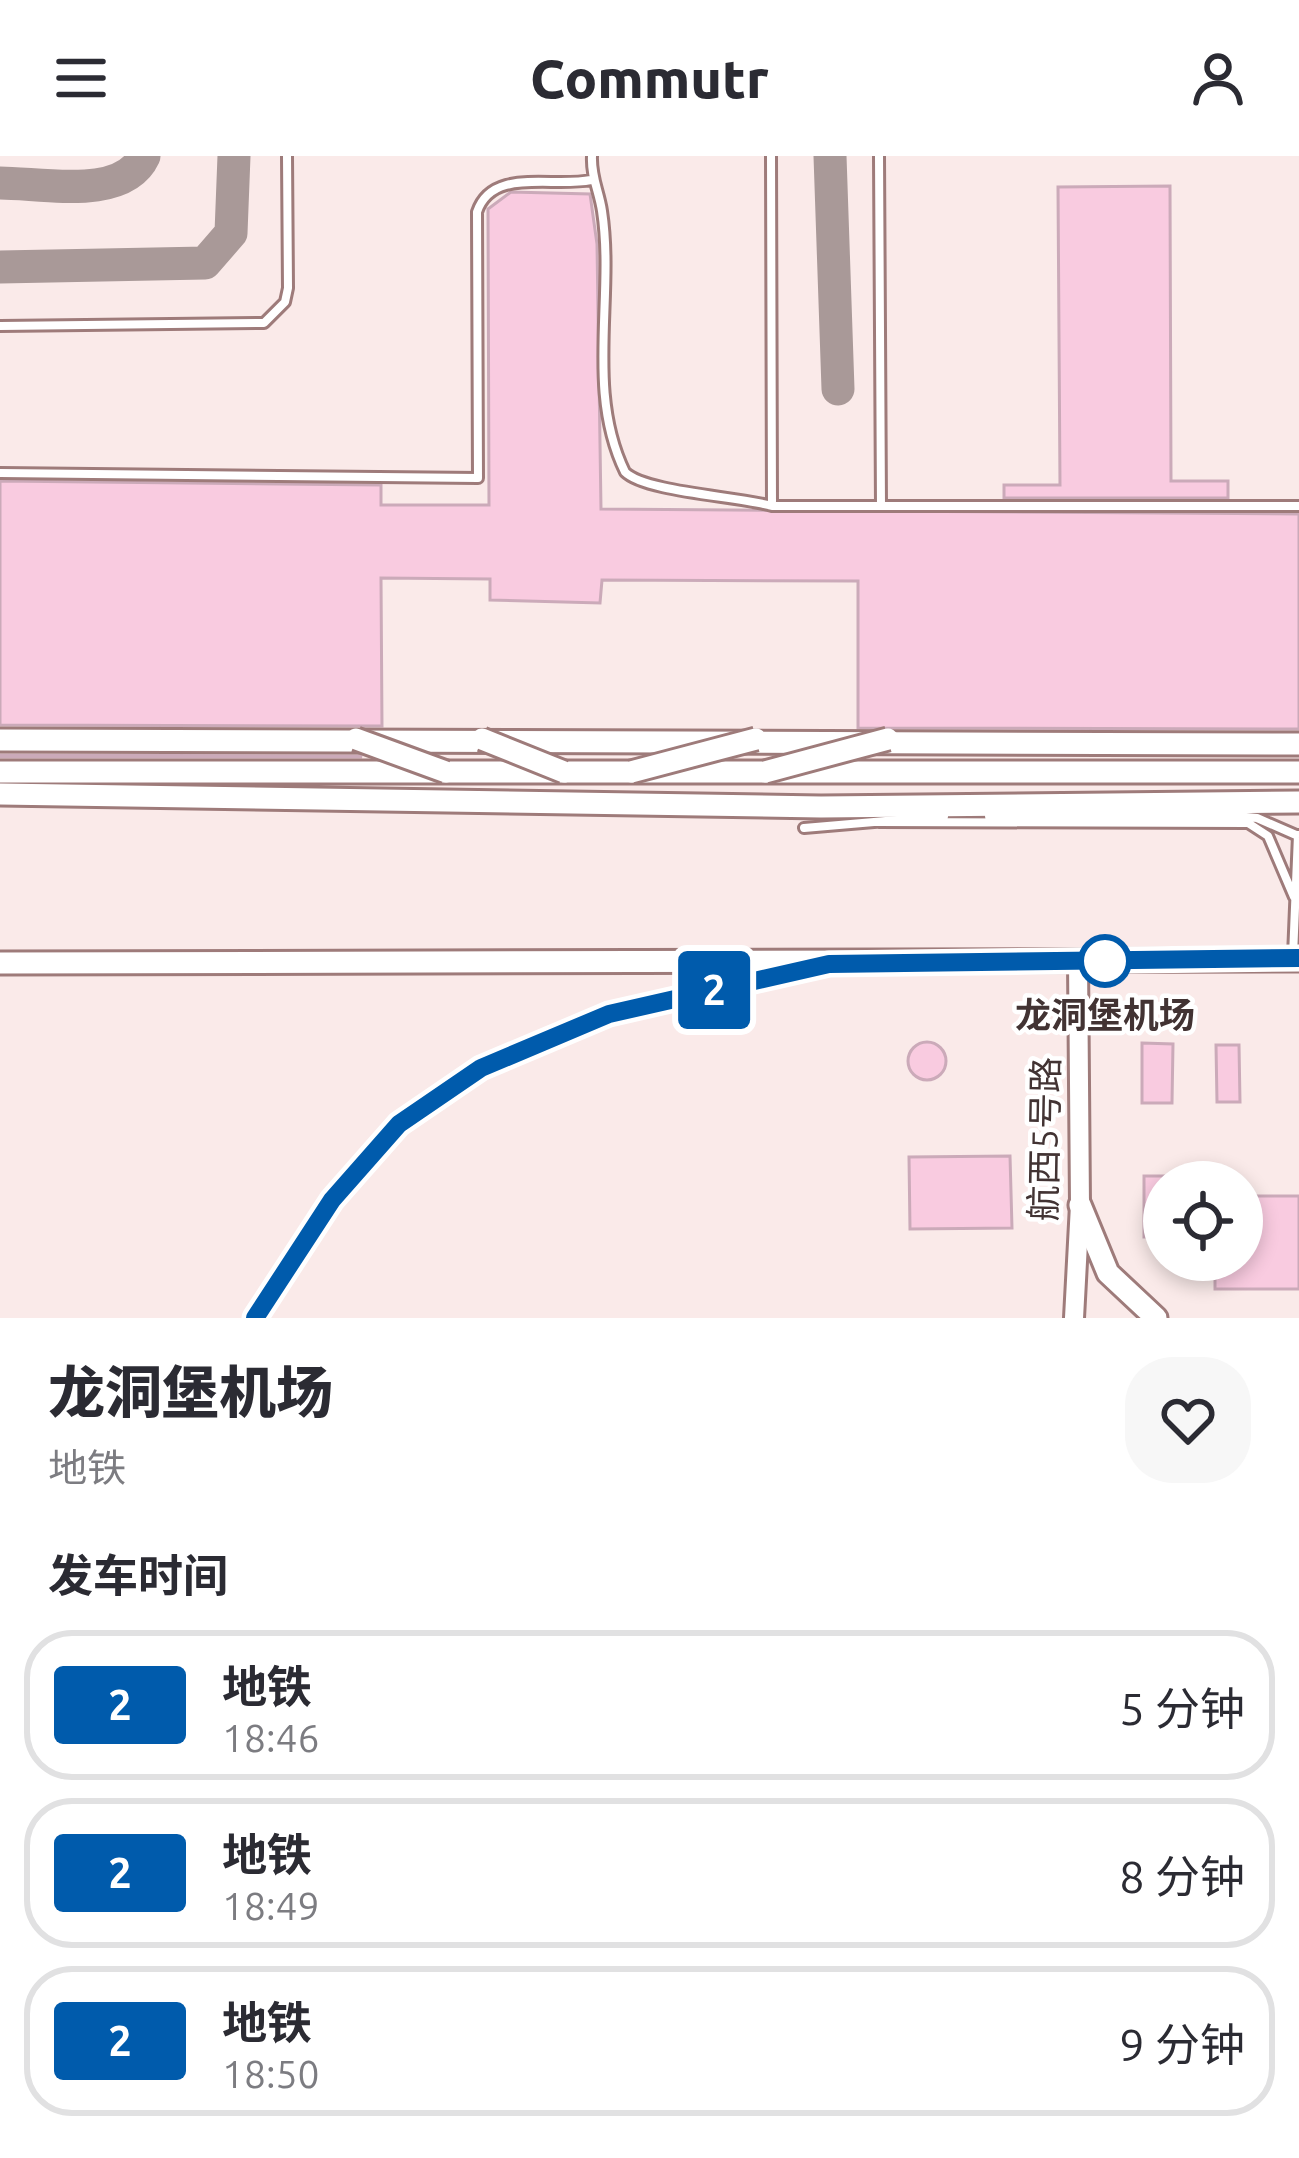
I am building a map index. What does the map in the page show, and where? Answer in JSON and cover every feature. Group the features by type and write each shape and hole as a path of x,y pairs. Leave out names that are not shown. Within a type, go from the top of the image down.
{"main road":[{"path":"0,739 1299,742"},
{"path":"0,739 1299,742"},
{"path":"356,739 446,772"},
{"path":"482,739 564,772"},
{"path":"631,772 756,739"},
{"path":"765,772 888,740"},
{"path":"0,772 1299,772"},
{"path":"0,794 820,807 1299,802"},
{"path":"0,963 1296,960"},
{"path":"1080,1205 1108,1273 1156,1318"}],"street":[{"name":"航西5号路","path":"1074,1318 1080,1205 1078,961"}],"lane":[{"path":"0,326 264,323 285,302 288,288 287,156"},
{"path":"592,156 591,180 602,209 604,392 625,472 648,487 722,493 772,506 1299,506"},
{"path":"772,156 772,506"},
{"path":"879,156 881,506"},
{"path":"0,473 478,478 477,212 482,199 500,184 591,180"},
{"path":"804,828 959,815 1257,818 1298,835 1296,960"},
{"path":"877,821 1248,824 1268,836 1294,897"}],"building":[{"path":"1170,186 1171,481 1228,481 1228,498 1004,498 1004,485 1060,485 1058,187"},
{"path":"511,192 590,194 597,244 601,509 1299,514 1299,729 858,728 858,581 602,580 600,603 490,600 490,579 381,578 382,726 0,725 0,481 381,485 381,505 489,505 488,209"},
{"path":"359,756 362,757 0,757"},
{"path":"927,1042 941,1047 946,1061 941,1075 927,1080 913,1075 908,1061 913,1047"},
{"path":"1142,1043 1173,1044 1172,1103 1142,1103"},
{"path":"1216,1045 1239,1045 1240,1102 1217,1102"},
{"path":"1010,1156 1012,1228 910,1229 909,1157"},
{"path":"1263,1196 1299,1196 1299,1289 1215,1289 1215,1281 1263,1281"}],"taxiway":[{"path":"0,183 100,184 134,170 144,156"},
{"path":"0,267 205,263 231,233 234,156"},
{"path":"830,156 838,389"}],"metro line":[{"name":"2","path":"255,1318 308,1232 356,1168 399,1124 481,1068 609,1014 829,964 1299,958"}],"place":[{"name":"龙洞堡机场","path":"1105,961"}]}
